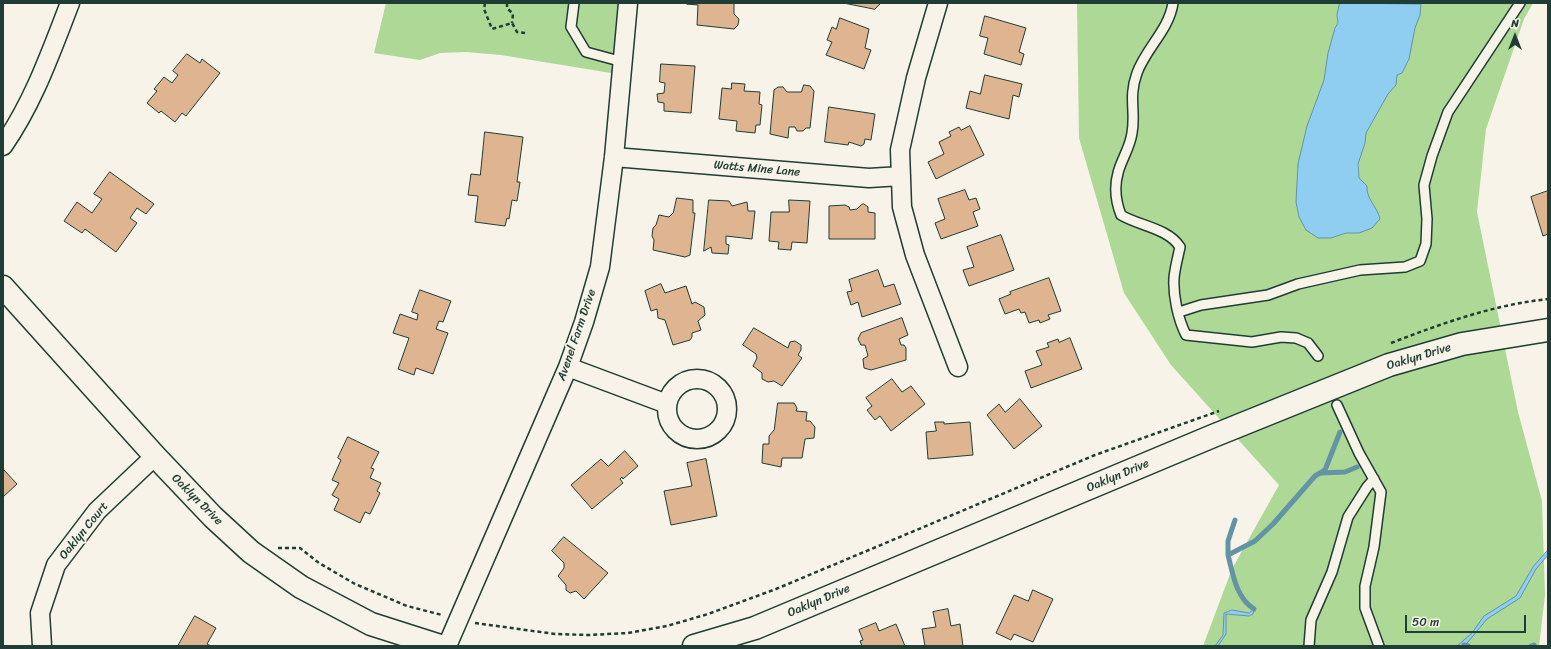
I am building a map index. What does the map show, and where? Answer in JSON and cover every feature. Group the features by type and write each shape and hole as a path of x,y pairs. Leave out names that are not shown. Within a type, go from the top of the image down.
{"street":[{"path":"3,146 19,122 38,85 70,3"},
{"name":"Avenel Farm Drive","path":"447,646 568,367 584,322 600,267 614,157 628,3"},
{"path":"938,3 916,78 900,150 902,207 915,255 958,367"},
{"name":"Watts Mine Lane","path":"614,157 869,178 901,176"},
{"name":"Oaklyn Drive","path":"3,287 155,456 213,517 246,547 301,586 371,624 440,646"},
{"name":"Oaklyn Drive","path":"694,646 755,628 1205,439 1388,365 1462,344 1548,330"},
{"path":"568,367 666,404"},
{"name":"Oaklyn Court","path":"42,646 40,613 56,565 97,511 155,456"}],"lane":[{"path":"574,3 571,27 586,52 623,62"},
{"path":"1173,3 1172,11 1164,28 1137,72 1131,93 1133,132 1129,147 1118,173 1116,188 1120,215 1133,223 1148,227 1175,240 1180,247 1174,277 1179,322 1186,335 1252,342 1280,337 1296,338 1308,343 1318,356"},
{"path":"1179,312 1201,305 1268,296 1298,284 1360,270 1405,267 1420,261 1426,244 1427,219 1424,185 1432,156 1448,112 1520,3"},
{"path":"1337,405 1359,453 1381,492 1374,547 1365,586 1365,608 1379,646"},
{"path":"1309,646 1311,620 1332,572 1348,517 1367,487 1374,479"}],"path":[{"path":"485,3 484,9 492,29 512,23"},
{"path":"507,3 507,8 513,14 512,23 517,32 525,33"},
{"path":"1387,345 1481,311 1521,302 1548,299"},
{"path":"246,547 300,548 319,563 355,584 407,606 459,619 555,634 588,635 628,633 667,626 708,614 776,590 1095,455 1223,410"}],"green space":[{"path":"386,3 626,3 617,74 501,55 466,52 440,53 420,60 374,53"},
{"path":"1077,3 1533,3 1524,19 1486,129 1477,212 1518,412 1542,501 1545,595 1539,646 1203,646 1232,569 1279,485 1171,365 1124,293 1079,138"}],"water":[{"path":"1340,3 1421,4 1420,15 1415,28 1409,59 1402,73 1397,75 1396,85 1388,94 1366,133 1365,143 1358,164 1359,178 1367,186 1368,195 1379,214 1380,219 1372,228 1359,233 1346,233 1331,238 1318,238 1306,230 1299,217 1296,202 1298,164 1307,126 1324,80 1328,53 1335,28 1338,23 1337,15"},
{"path":"1548,550 1548,555 1536,569 1520,598 1487,619 1463,646 1457,646 1472,633 1484,616 1516,596 1533,567"},
{"path":"1254,609 1253,614 1249,616 1226,614 1226,634 1218,646 1215,646 1223,635 1224,613 1232,610 1249,613"}],"building":[{"path":"734,3 734,14 739,19 738,25 734,29 697,25 698,5 687,4"},
{"path":"844,3 881,3 875,9"},
{"path":"985,16 1026,28 1019,52 1024,54 1021,65 984,54 988,38 980,36"},
{"path":"840,18 869,29 865,48 871,50 864,69 826,55 832,42 827,40 832,27 836,29"},
{"path":"187,54 200,63 202,59 220,73 186,116 182,113 175,122 161,111 159,113 147,103 157,91 154,89 164,77 172,83 178,75 173,71"},
{"path":"661,64 695,66 691,113 664,111 664,103 658,102 657,94 664,93 665,83 660,82"},
{"path":"985,75 1022,84 1019,97 1013,95 1009,119 966,108 970,91 980,94"},
{"path":"732,83 745,84 744,91 760,92 759,104 762,105 760,125 756,125 755,133 736,131 737,121 719,119 722,88 731,89"},
{"path":"804,85 810,86 814,91 810,128 806,128 803,131 797,131 795,127 789,127 788,138 770,134 774,90 778,87 783,87 787,92 801,92"},
{"path":"829,107 875,114 871,140 865,139 864,144 861,146 849,142 848,145 825,142"},
{"path":"970,126 984,155 936,179 928,162 944,154 939,142 951,136 949,132 959,127 961,130"},
{"path":"485,132 523,137 517,182 520,182 517,201 512,200 509,219 507,218 505,226 475,222 478,196 468,195 471,174 480,175"},
{"path":"110,172 154,204 146,214 137,208 130,218 137,223 116,252 85,229 82,233 64,221 77,202 92,213 102,199 94,194"},
{"path":"965,190 969,200 976,198 980,209 973,212 978,226 941,239 935,223 945,219 938,199"},
{"path":"1548,191 1548,234 1543,236 1531,197"},
{"path":"677,198 693,200 693,213 695,213 690,255 685,257 653,250 653,228 656,225 659,215 669,217 673,213"},
{"path":"709,200 729,201 732,206 747,202 748,211 755,211 752,239 726,236 726,244 729,245 728,254 712,253 711,247 704,251"},
{"path":"789,200 810,201 807,243 792,242 791,250 778,249 779,242 769,241 771,212 789,212"},
{"path":"864,204 868,207 868,212 875,213 875,239 829,239 829,206 845,205 849,207 850,210 857,209"},
{"path":"1001,235 1014,270 969,286 963,270 974,267 967,247"},
{"path":"878,270 884,287 894,284 901,304 862,317 858,302 851,305 847,292 852,291 849,280"},
{"path":"1049,278 1061,311 1048,315 1050,319 1040,323 1039,320 1029,323 1025,312 1021,313 1019,309 1005,314 999,299 1011,294 1010,292"},
{"path":"661,284 665,293 686,286 692,304 695,302 704,307 705,315 698,321 701,330 692,333 690,340 673,345 665,320 658,318 657,309 651,311 645,291"},
{"path":"420,290 451,301 443,322 439,321 436,329 448,333 433,374 416,368 414,375 398,369 409,338 393,333 400,314 417,320 418,314 412,312"},
{"path":"902,318 908,335 899,339 901,345 904,345 906,348 906,360 871,370 864,368 863,359 868,356 865,345 861,345 858,339 861,333"},
{"path":"754,328 788,348 790,342 795,341 801,345 801,350 798,355 802,358 782,386 774,381 768,382 762,379 762,373 753,366 757,358 756,354 743,345"},
{"path":"1070,338 1082,369 1031,388 1025,371 1042,365 1036,351 1049,347 1047,343 1058,339 1059,342"},
{"path":"892,379 902,392 911,386 925,404 891,431 880,416 875,420 867,410 872,406 866,398"},
{"path":"1020,399 1042,426 1014,449 987,415 999,404 1005,412"},
{"path":"778,403 794,403 797,408 796,411 807,412 806,421 810,421 815,427 814,438 805,439 802,458 782,458 781,467 762,463 763,444 769,444 769,436 774,430"},
{"path":"935,422 944,422 944,424 970,422 973,455 928,459 926,432 936,431"},
{"path":"348,437 379,452 371,468 374,469 370,478 381,483 377,491 380,493 370,514 365,512 360,523 334,510 339,499 332,495 339,483 332,480 341,460 338,458"},
{"path":"625,451 638,466 623,479 622,477 620,479 623,483 592,509 571,485 601,459 608,466"},
{"path":"706,459 717,516 671,525 664,491 692,486 687,463"},
{"path":"3,469 17,484 3,497"},
{"path":"564,537 608,573 584,599 576,591 570,593 566,590 566,585 558,576 564,568 564,563 552,551"},
{"path":"1033,590 1053,599 1033,642 1014,634 1011,640 996,633 1014,595 1028,601"},
{"path":"948,609 951,626 960,624 963,646 925,646 922,629 936,627 933,612"},
{"path":"195,616 216,628 207,644 211,646 178,646"},
{"path":"876,623 879,631 896,624 905,646 862,646 860,641 863,640 859,630"}],"waterway":[{"path":"1254,609 1243,599 1239,592 1228,555 1255,541 1273,524 1315,476 1325,470 1340,432"},
{"path":"1321,473 1345,472 1357,467"},
{"path":"1228,555 1228,541 1235,520"},
{"path":"1464,645 1468,646"}]}
